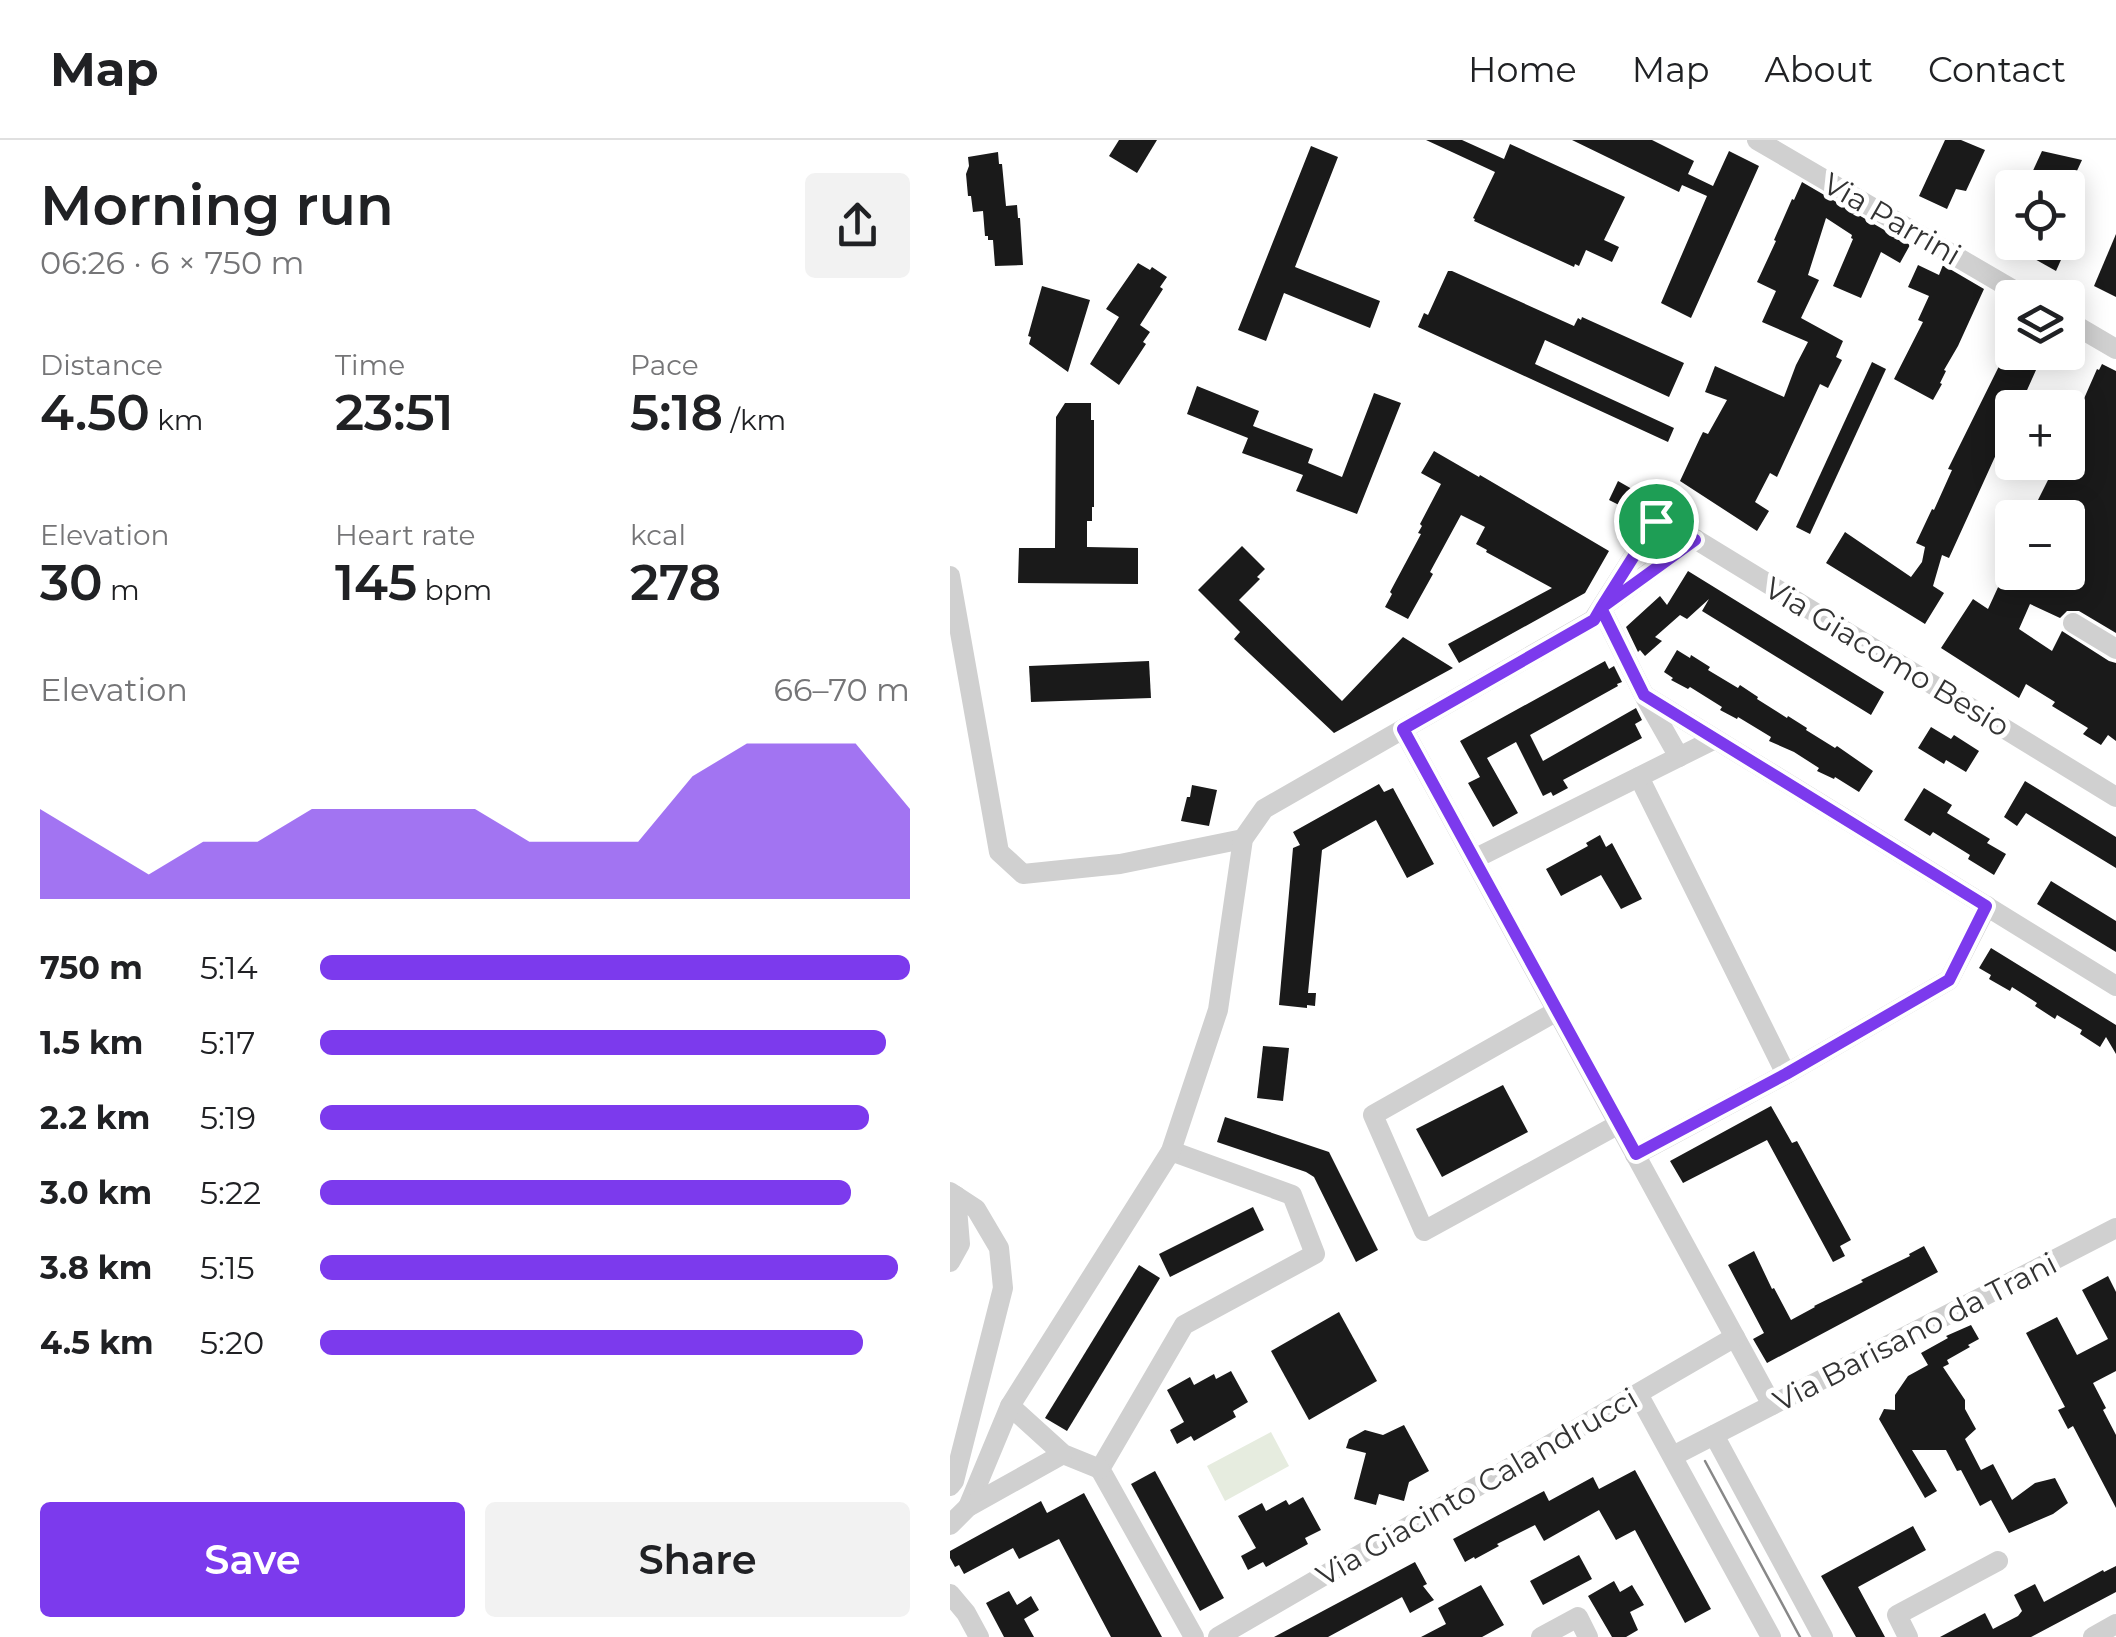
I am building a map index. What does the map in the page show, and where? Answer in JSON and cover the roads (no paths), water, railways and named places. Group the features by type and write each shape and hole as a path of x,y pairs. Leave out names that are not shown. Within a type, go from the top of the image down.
{"street":[{"name":"Via Parrini","path":"1757,140 1996,280"},
{"path":"2085,331 2116,349"},
{"name":"Via Giacomo Besio","path":"1601,608 1656,521 1695,540 2116,797"},
{"path":"968,1507 1010,1406 1171,1150 1218,1010 1244,839 1264,809 1594,620 1601,608 1695,540"},
{"path":"950,576 1000,852 1023,874 1120,864 1244,839"},
{"path":"1601,608 1679,757"},
{"path":"2073,623 2116,649"},
{"path":"1644,695 2116,986"},
{"path":"1403,729 1772,1405"},
{"path":"1474,859 1716,739"},
{"path":"1639,777 1786,1074"},
{"path":"1636,1154 1949,980 1986,906"},
{"path":"1557,1011 1372,1115 1424,1231 1619,1124"},
{"path":"1100,1469 1184,1325 1315,1254 1292,1195 1171,1150"},
{"path":"950,1262 960,1244 953,1194"},
{"path":"950,1486 1004,1288 999,1248 976,1209 953,1194"},
{"name":"Via Barisano da Trani","path":"1673,1456 2116,1228"},
{"name":"Via Giacinto Calandrucci","path":"1218,1637 1735,1338"},
{"path":"1638,1394 1771,1637"},
{"path":"1010,1406 1063,1454 1100,1469 1194,1637"},
{"path":"1714,1435 1823,1637"},
{"path":"950,1525 968,1507 1063,1454"},
{"path":"1908,1637 1896,1614 1998,1562"},
{"path":"950,1594 979,1637"},
{"path":"1541,1637 1578,1618 1588,1637"}],"tram line":[{"path":"1705,1461 1800,1637"}]}
